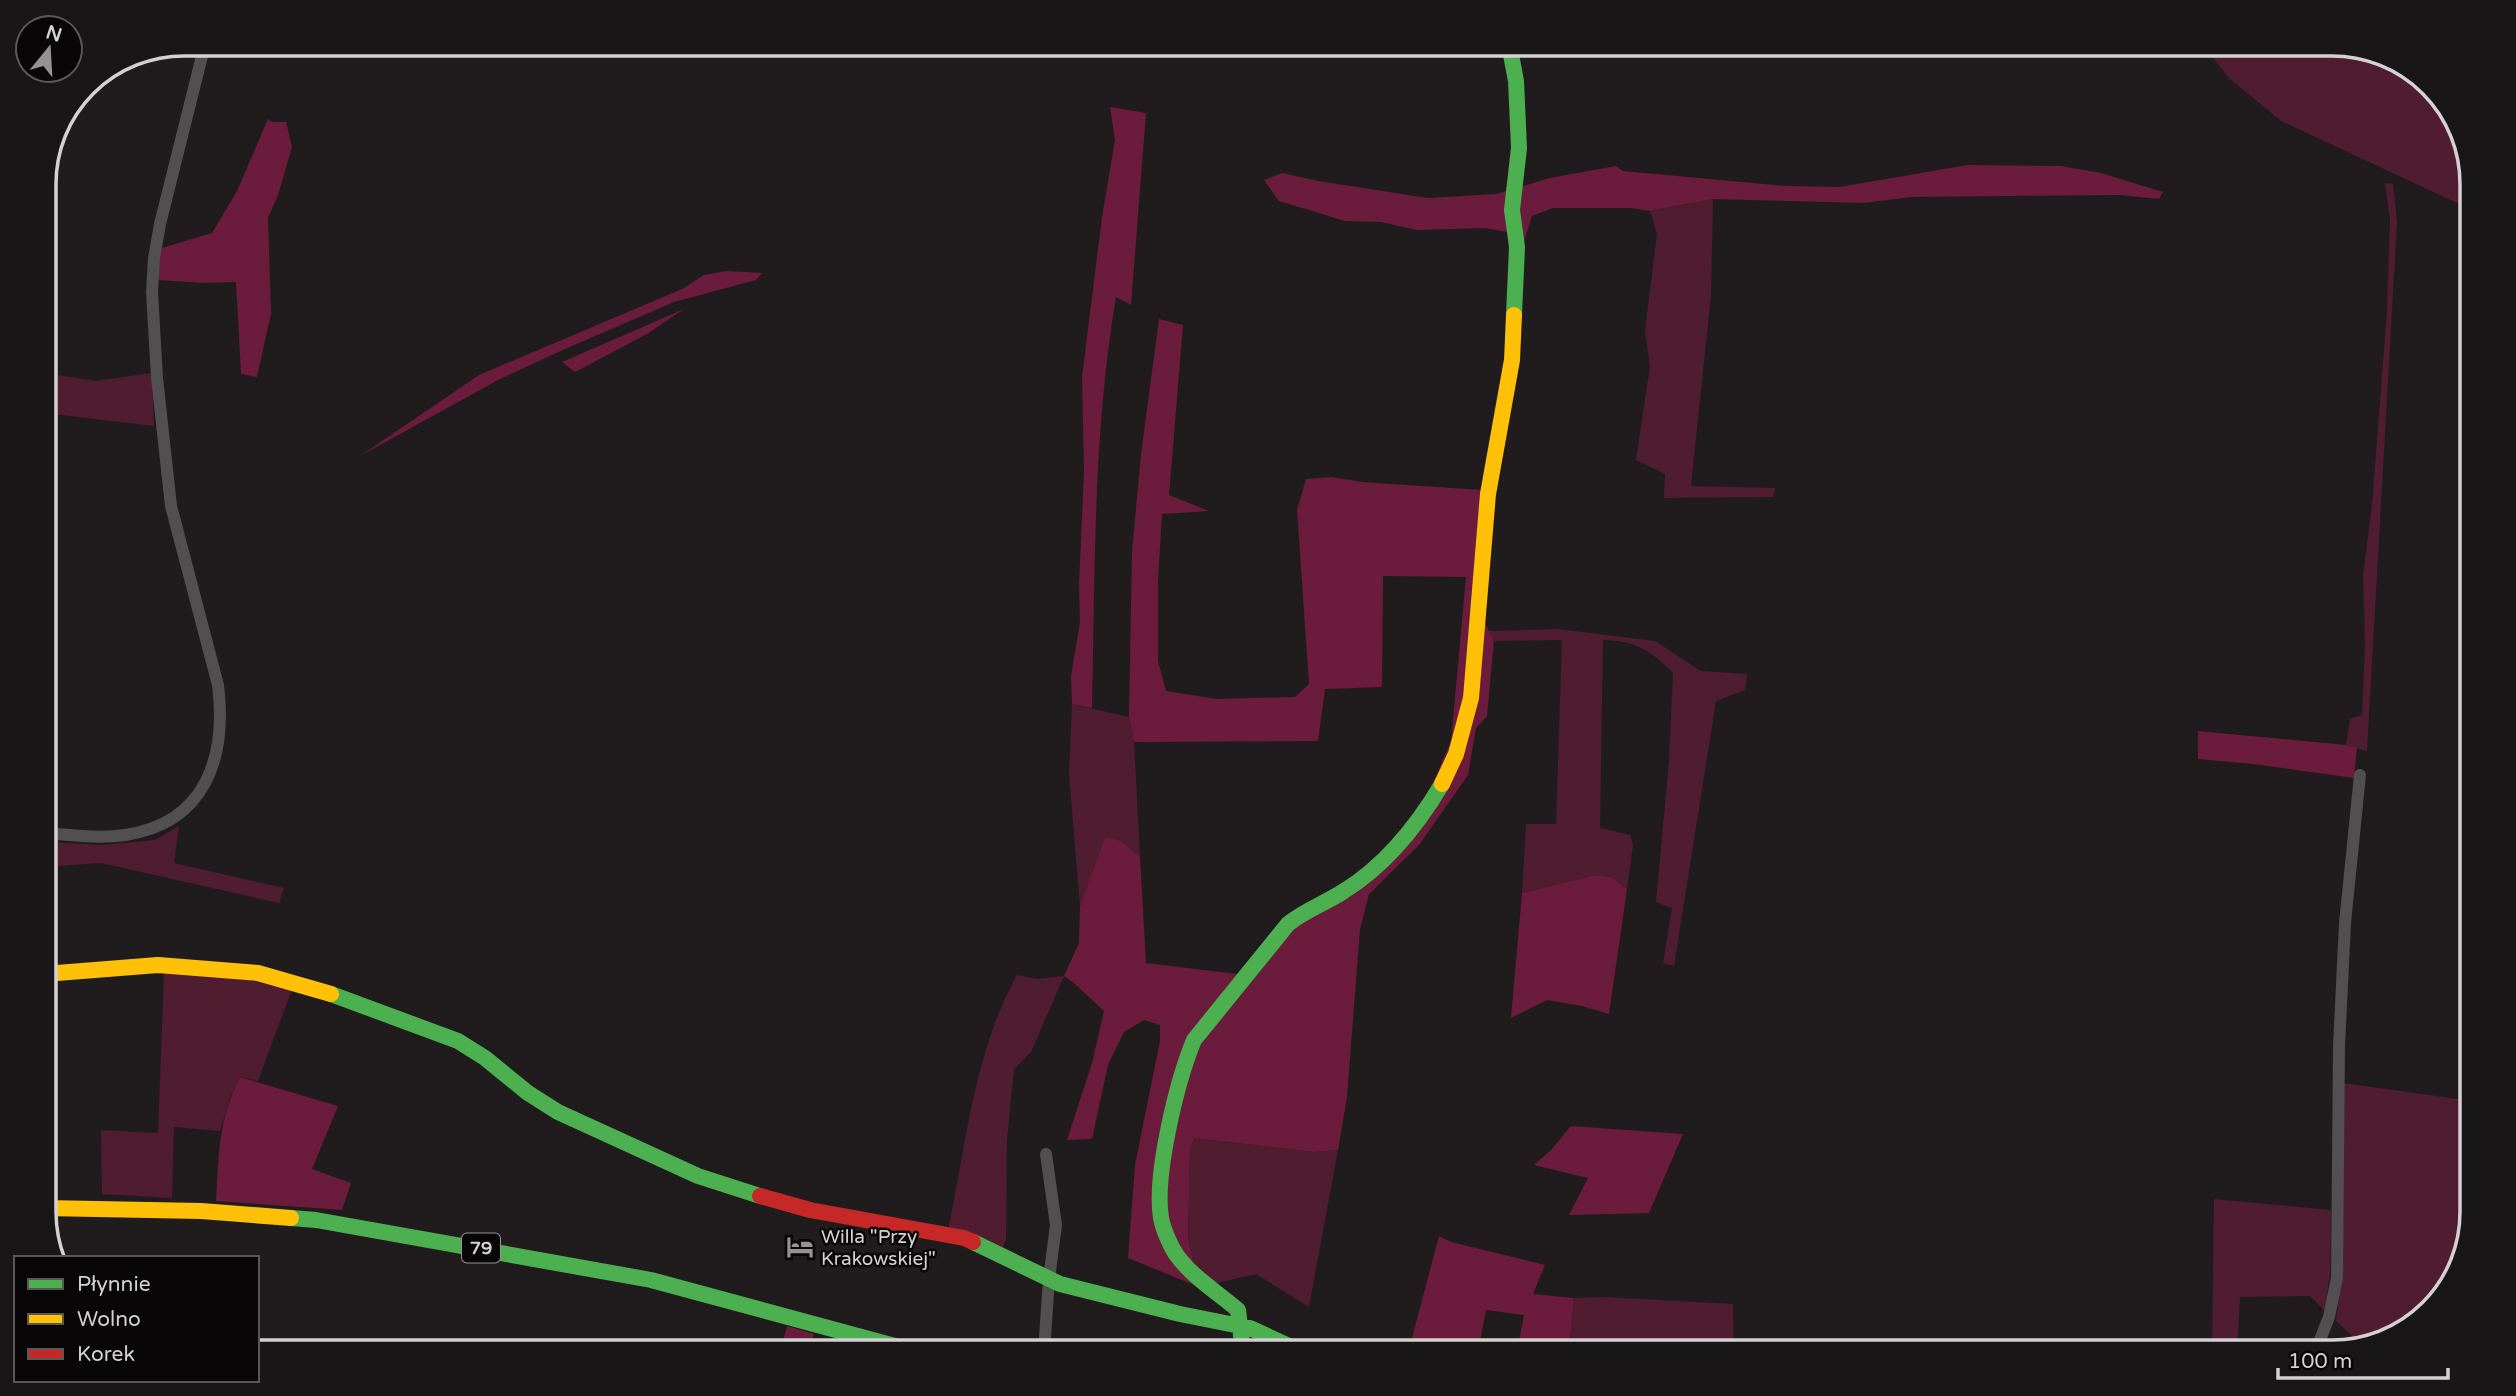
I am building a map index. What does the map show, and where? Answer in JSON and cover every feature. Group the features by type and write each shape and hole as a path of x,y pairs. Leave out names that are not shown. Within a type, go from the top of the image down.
{"street":[{"path":"56,833 122,836 158,826 193,802 203,789 216,759 221,711 218,685 171,506 157,378 152,292 160,223 202,56"},
{"path":"1242,1340 1239,1314 1235,1306 1189,1269 1171,1245 1161,1219 1161,1168 1186,1059 1203,1026 1294,919 1347,890 1375,869 1408,835 1425,815 1455,756 1465,725 1471,698 1488,494 1512,360 1517,247 1511,210 1519,148 1516,81 1511,56"},
{"path":"2320,1340 2329,1317 2337,1278 2339,1046 2345,923 2360,775"},
{"path":"56,973 158,965 258,973 339,996 458,1041 479,1053 550,1108 698,1175 810,1210 964,1238 1060,1284 1241,1326 1274,1340"},
{"path":"1045,1340 1056,1225 1046,1154"},
{"name":"79","path":"56,1208 201,1211 316,1220 651,1280 872,1340"}],"shaded area":[{"path":"2212,56 2348,57 2365,60 2396,73 2422,94 2443,120 2456,151 2460,176 2460,204 2281,121 2229,78"},
{"path":"1110,107 1146,113 1131,305 1116,297 1103,399 1096,502 1092,708 1072,704 1071,676 1080,622 1084,471 1082,377 1102,217 1115,140"},
{"path":"268,119 272,122 286,122 292,147 278,195 268,218 271,313 257,377 241,374 236,282 158,280 159,249 212,233 237,191"},
{"path":"1968,165 2061,166 2101,173 2163,192 2159,199 2120,195 1911,197 1863,203 1713,199 1650,211 1631,208 1553,208 1532,216 1523,245 1507,232 1485,228 1417,230 1381,222 1345,221 1279,201 1264,180 1282,173 1428,198 1496,194 1550,178 1616,166 1623,171 1785,186 1839,187"},
{"path":"2385,183 2393,184 2397,222 2367,751 2346,745 2350,719 2362,715 2365,645 2363,576 2372,505 2387,310 2390,219"},
{"path":"1713,199 1711,295 1691,486 1775,488 1773,497 1664,498 1665,474 1636,460 1650,366 1645,331 1657,234 1650,211"},
{"path":"726,271 762,273 756,280 674,302 565,349 500,379 360,456 479,375 682,289 704,275"},
{"path":"684,309 647,334 575,372 562,362"},
{"path":"1159,319 1183,325 1169,495 1209,511 1162,514 1158,581 1158,661 1166,691 1217,699 1295,697 1309,684 1297,510 1306,479 1332,477 1362,482 1482,490 1483,619 1494,641 1487,716 1476,728 1468,775 1419,845 1369,894 1360,929 1347,1097 1338,1150 1314,1152 1194,1138 1190,1150 1188,1238 1199,1287 1128,1258 1135,1165 1160,1041 1160,1025 1144,1020 1124,1032 1108,1065 1092,1139 1067,1140 1092,1063 1104,1011 1064,976 1079,943 1080,906 1105,837 1121,841 1140,857 1146,963 1237,974 1352,881 1397,838 1422,808 1451,741 1466,577 1383,576 1382,687 1325,689 1318,741 1134,742 1129,717 1132,552 1141,454"},
{"path":"152,373 154,426 56,414 56,375 96,381"},
{"path":"1557,629 1655,641 1701,671 1747,674 1745,690 1716,701 1674,966 1663,963 1672,908 1656,902 1669,761 1673,673 1642,648 1625,642 1603,640 1600,828 1630,835 1633,845 1627,889 1611,877 1596,875 1522,893 1526,824 1556,824 1562,640 1494,641 1488,631"},
{"path":"1072,704 1129,717 1134,742 1140,857 1121,842 1105,838 1080,906 1069,774"},
{"path":"2198,731 2357,748 2354,778 2198,759"},
{"path":"179,826 174,863 284,888 279,903 101,863 56,866 56,843 103,845 155,840"},
{"path":"1596,875 1611,877 1627,889 1609,1014 1547,1000 1511,1018 1522,893"},
{"path":"164,973 255,978 292,989 258,1081 240,1077 220,1131 174,1127 172,1198 102,1194 101,1130 158,1133"},
{"path":"1017,975 1037,979 1064,976 1031,1052 1014,1069 1007,1140 1006,1240 1001,1252 948,1231 981,1067 1002,1005"},
{"path":"240,1077 338,1106 312,1169 351,1183 342,1210 216,1201 224,1123"},
{"path":"2343,1083 2460,1099 2459,1228 2456,1245 2443,1276 2422,1302 2396,1323 2355,1338 2336,1321 2340,1286"},
{"path":"1571,1126 1683,1134 1649,1213 1569,1215 1588,1178 1534,1165"},
{"path":"1194,1138 1314,1152 1338,1150 1309,1307 1256,1274 1199,1287 1188,1238 1190,1150"},
{"path":"2214,1199 2331,1210 2330,1274 2325,1311 2310,1296 2240,1297 2238,1340 2212,1340"},
{"path":"1439,1236 1451,1242 1545,1265 1533,1294 1574,1298 1570,1340 1519,1340 1524,1315 1486,1310 1480,1340 1412,1338"},
{"path":"1606,1297 1733,1304 1734,1340 1570,1340 1574,1298"},
{"path":"787,1326 814,1334 812,1340 783,1340"}],"traffic: fast":[{"path":"1511,56 1516,81 1519,148 1512,210 1517,247 1514,315"},
{"path":"1242,1340 1238,1310 1184,1265 1170,1244 1161,1218 1161,1178 1168,1128 1187,1058 1194,1040 1288,924 1344,891 1374,869 1399,844 1442,784"},
{"path":"331,994 458,1041 558,1112 698,1176 760,1196"},
{"path":"291,1218 316,1220 651,1280 873,1340"},
{"path":"973,1242 1060,1284 1180,1314 1250,1328 1276,1340"}],"traffic: slow":[{"path":"1442,784 1456,754 1471,698 1488,494 1512,360 1514,315"},
{"path":"56,973 158,965 258,973 331,994"},
{"path":"56,1208 201,1211 291,1218"}],"traffic: jam":[{"path":"760,1196 810,1210 964,1238 973,1242"}],"place":[{"name":"Willa \"Przy Krakowskiej\"","path":"800,1247"}]}
